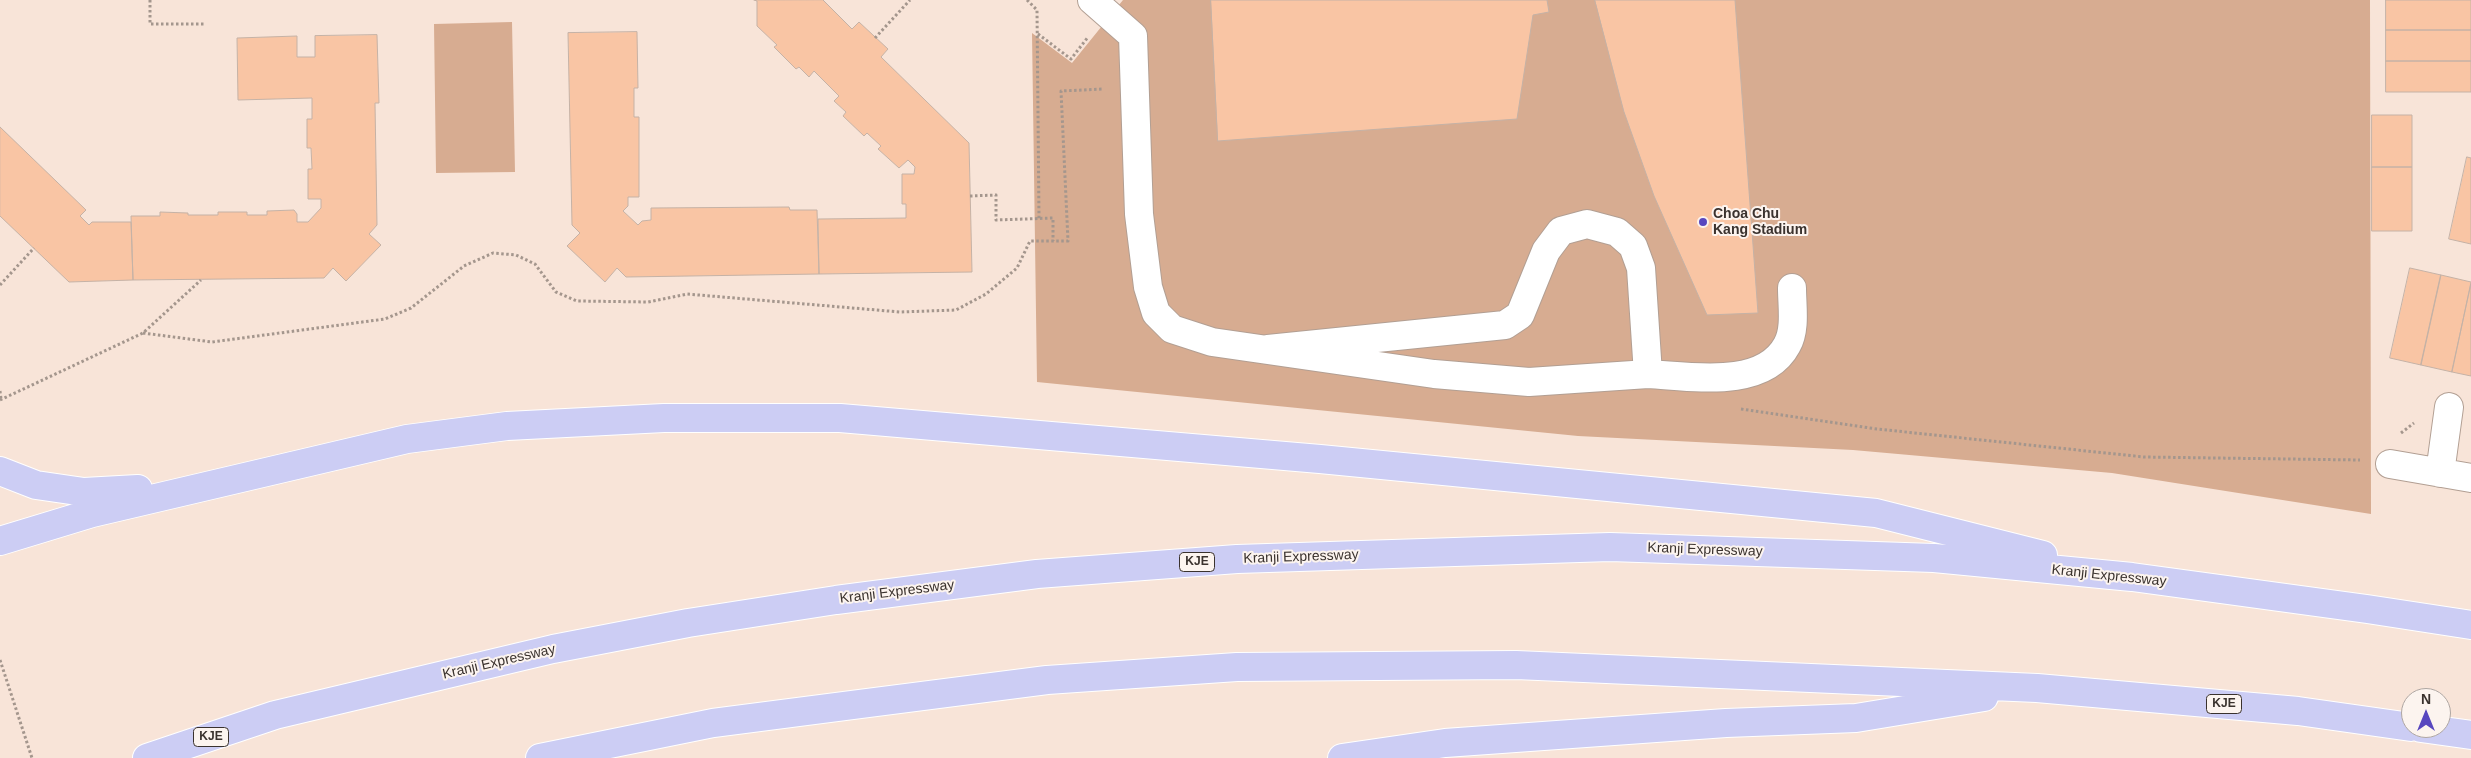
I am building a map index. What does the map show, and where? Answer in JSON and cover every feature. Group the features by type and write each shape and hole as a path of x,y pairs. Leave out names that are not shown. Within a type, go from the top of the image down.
{"highway":[{"path":"0,541 92,514 407,439 507,426 664,418 840,418 1320,459 1876,513 2132,577"},
{"path":"0,471 36,485 84,492 204,486"},
{"name":"Kranji Expressway","path":"147,758 275,715 553,649 728,617 1037,574 1237,559 1610,547 1934,558 2132,577 2367,608 2471,625"},
{"name":"KJE","path":"540,758 713,724 850,705 1047,680 1237,668 1516,665 2037,688 2298,711 2401,725"},
{"path":"1342,758 1445,743 1726,724 1856,718 2037,688"},
{"path":"2451,732 2471,735"}],"street":[{"path":"1099,6 1133,36 1139,214 1148,287 1156,313 1172,329 1212,342 1434,374 1529,382 1648,374 1726,377 1755,372 1774,361 1788,345 1792,327 1792,288"},
{"path":"1268,349 1505,325 1520,315 1546,251 1562,231 1587,224 1617,232 1633,246 1641,268 1648,374"},
{"path":"2440,473 2449,407"},
{"path":"2390,464 2471,478"}],"path":[{"path":"150,0 150,24 206,24"},
{"path":"875,38 910,0"},
{"path":"1027,0 1037,10 1039,219"},
{"path":"1038,34 1071,59 1099,6"},
{"path":"143,333 212,342 384,319 411,308 464,266 493,253 516,255 535,264 556,292 577,301 648,302 687,294 900,312 956,310 986,294 1017,268 1030,241 1068,240 1061,91 1136,88"},
{"path":"970,196 996,195 996,220 1052,218 1053,240"},
{"path":"0,285 34,248"},
{"path":"0,391 0,399 143,333 201,280"},
{"path":"1726,377 1725,408 1877,429 2144,457 2370,460 2390,464"},
{"path":"0,660 32,758"}],"shaded area":[{"name":"Choa Chu Kang Stadium","path":"1123,0 2370,0 2371,514 2112,473 1853,450 1578,436 1037,382 1032,33 1072,63"},
{"path":"512,22 515,172 436,173 434,24"}],"building":[{"path":"754,0 823,0 852,29 859,22 888,49 881,57 969,143 972,272 819,274 818,219 906,218 906,204 902,204 902,174 914,174 915,167 908,160 899,168 878,149 881,146 867,133 864,136 843,116 846,112 834,101 839,96 814,71 809,77 799,67 796,69 774,47 777,45 757,26 757,1"},
{"path":"1211,0 1547,0 1549,12 1533,15 1517,119 1218,141"},
{"path":"1595,0 1735,0 1758,313 1707,315 1654,196 1624,112"},
{"path":"2386,0 2471,0 2471,30 2386,30"},
{"path":"2386,30 2471,30 2471,61 2386,61"},
{"path":"637,32 638,88 634,88 634,117 639,117 639,197 628,197 628,206 623,211 638,225 642,221 651,220 651,208 789,207 790,210 817,210 819,274 626,277 617,268 605,282 567,246 580,233 572,225 568,33"},
{"path":"377,35 379,103 375,103 377,225 369,234 381,245 346,281 333,268 324,278 133,280 131,216 160,216 160,212 188,213 188,215 218,215 218,212 247,212 247,215 267,215 267,211 294,210 297,214 297,222 308,222 321,208 321,199 308,199 308,169 312,169 311,148 307,148 307,119 312,119 312,98 238,100 237,38 297,36 297,57 315,57 315,36"},
{"path":"2386,61 2471,61 2471,92 2386,92"},
{"path":"2372,115 2412,115 2412,167 2372,167"},
{"path":"0,127 86,210 80,216 89,225 92,222 131,222 133,280 69,282 0,216"},
{"path":"2467,157 2471,158 2471,244 2449,239"},
{"path":"2372,167 2412,167 2412,231 2372,231"},
{"path":"2410,268 2441,275 2421,365 2390,358"},
{"path":"2441,275 2471,282 2452,372 2421,365"},
{"path":"2471,284 2471,376 2452,372"}],"place":[{"name":"Choa Chu Kang Stadium","path":"1703,222"}]}
